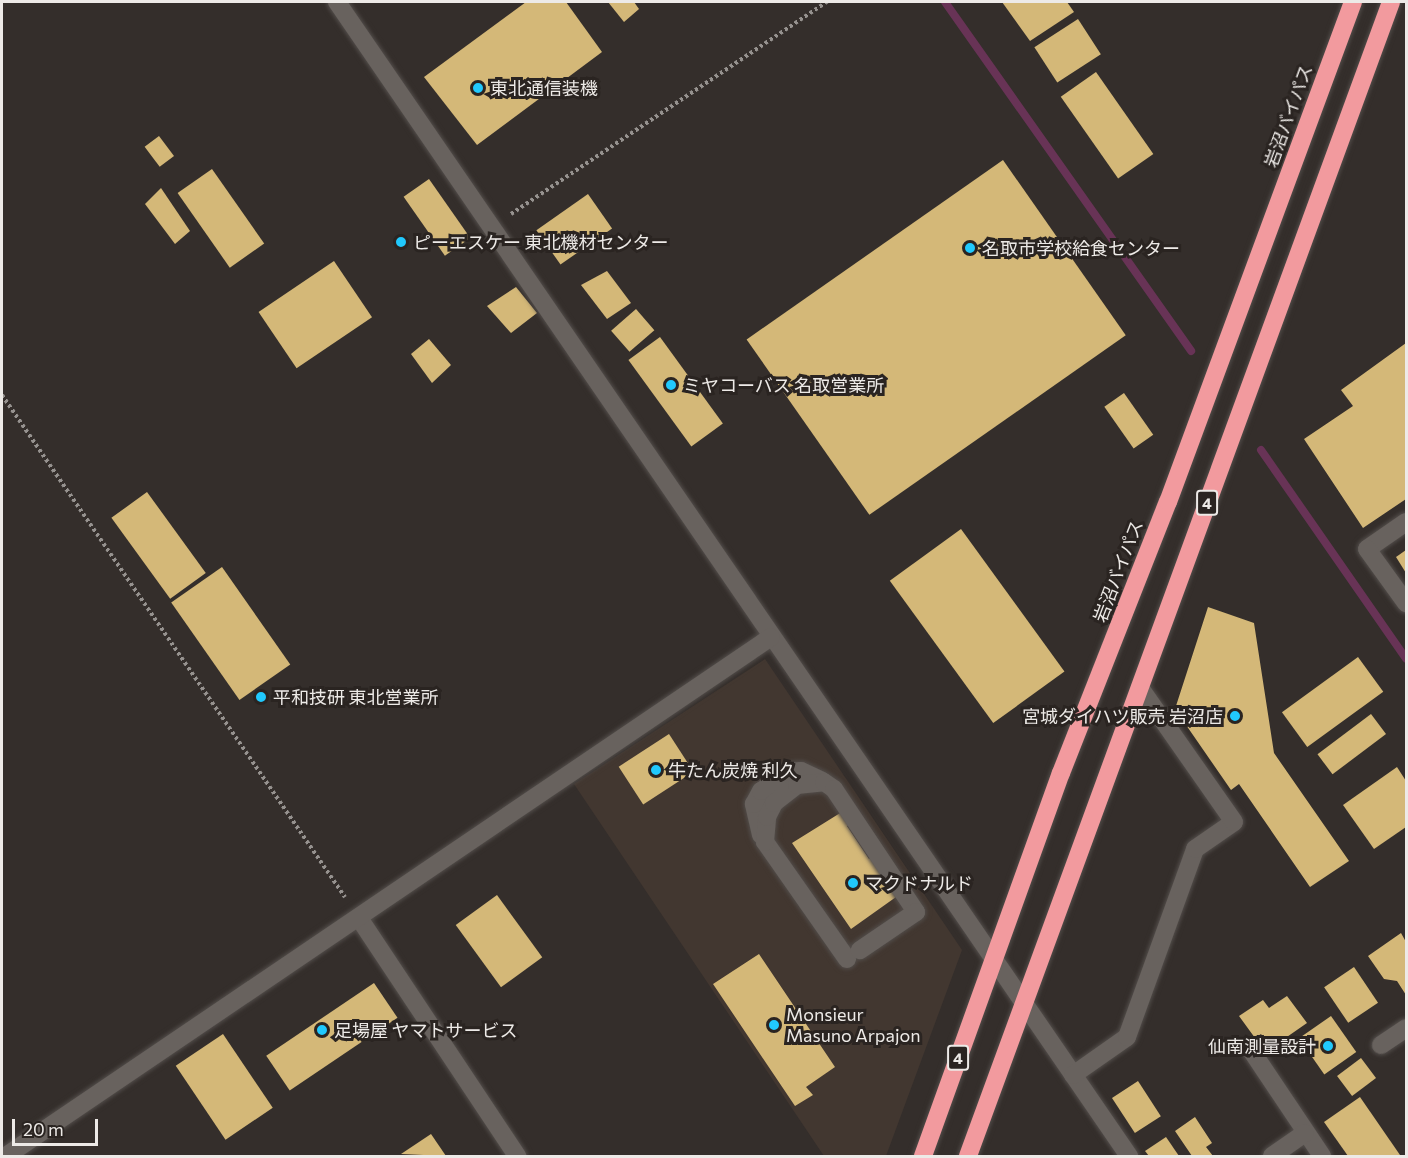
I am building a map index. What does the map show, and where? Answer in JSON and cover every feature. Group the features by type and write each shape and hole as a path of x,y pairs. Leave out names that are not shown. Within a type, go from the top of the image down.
{"highway":[{"name":"岩沼バイパス","path":"923,1156 993,960 1353,2"},
{"name":"4","path":"968,1156 1391,2"}],"street":[{"path":"337,2 1129,1156"},
{"path":"1407,522 1367,549 1407,603"},
{"path":"6,1156 771,637"},
{"path":"1073,1075 1127,1037 1196,849 1234,822 1140,688"},
{"path":"824,782 834,789 916,912 854,954 765,842 766,817 774,803 797,785 824,782"},
{"path":"359,918 517,1156"},
{"path":"1381,1045 1407,1029"},
{"path":"1251,1050 1322,1156"},
{"path":"1272,1156 1305,1133"}],"path":[{"path":"491,227 827,2"},
{"path":"2,395 359,918"}],"shaded area":[{"path":"765,659 962,950 886,1156 824,1156 574,784"}],"building":[{"path":"526,2 566,2 602,52 477,145 424,77"},
{"path":"608,2 634,2 639,9 624,22"},
{"path":"1002,2 1067,2 1074,12 1030,41"},
{"path":"1078,19 1101,54 1057,83 1034,47"},
{"path":"1096,72 1153,154 1118,179 1061,97"},
{"path":"159,136 174,156 160,167 145,147"},
{"name":"名取市学校給食センター","path":"1003,160 1126,335 869,515 747,340"},
{"path":"212,169 264,244 230,268 178,193"},
{"path":"429,179 470,238 445,256 404,197"},
{"path":"161,188 190,231 175,244 145,204"},
{"path":"588,194 612,228 560,265 536,230"},
{"path":"334,261 372,317 297,368 259,312"},
{"path":"607,271 631,303 607,319 581,285"},
{"path":"516,287 537,313 511,333 487,306"},
{"path":"636,309 654,330 629,352 611,331"},
{"path":"660,337 723,424 691,446 628,360"},
{"path":"429,339 451,365 432,383 411,354"},
{"path":"1406,343 1406,499 1363,528 1304,439 1353,406 1341,390"},
{"path":"1124,393 1153,435 1134,449 1104,407"},
{"path":"147,492 206,573 170,599 111,518"},
{"path":"961,529 1064,671 993,723 890,581"},
{"path":"1406,550 1406,573 1396,557"},
{"path":"222,567 290,664 239,700 171,603"},
{"path":"1208,607 1254,623 1274,753 1349,861 1310,887 1239,784 1231,790 1175,709"},
{"path":"1358,657 1383,692 1307,747 1282,712"},
{"path":"1371,714 1386,734 1333,774 1317,754"},
{"name":"牛たん炭焼 利久","path":"669,734 694,772 643,804 619,767"},
{"path":"1397,767 1406,781 1406,827 1374,849 1343,805"},
{"name":"マクドナルド","path":"845,810 853,822 847,826 869,859 875,854 896,897 851,929 792,843"},
{"path":"497,895 542,957 501,987 456,925"},
{"path":"1401,933 1406,942 1406,995 1397,981 1384,979 1368,956"},
{"name":"Monsieur Masuno Arpajon","path":"759,954 835,1067 806,1087 813,1095 795,1106 713,984"},
{"path":"1354,967 1378,1003 1348,1023 1324,987"},
{"path":"374,983 397,1018 290,1091 266,1056"},
{"path":"1287,996 1307,1023 1271,1048 1261,1034 1255,1038 1239,1016 1263,1000 1269,1008"},
{"path":"1331,1016 1356,1052 1324,1074 1299,1038"},
{"path":"223,1034 273,1108 226,1140 176,1066"},
{"path":"1361,1058 1376,1078 1352,1096 1337,1076"},
{"path":"1138,1081 1161,1116 1135,1133 1112,1098"},
{"path":"1360,1097 1399,1156 1348,1156 1324,1122"},
{"path":"1195,1117 1212,1143 1206,1147 1213,1156 1192,1156 1175,1131"},
{"path":"431,1134 446,1156 401,1154"},
{"path":"1166,1137 1179,1156 1149,1156 1145,1151"}],"waterway":[{"path":"945,2 1191,351"},
{"path":"1261,450 1406,659"}],"place":[{"name":"東北通信装機","path":"478,88"},
{"name":"ピーエスケー 東北機材センター","path":"401,242"},
{"name":"名取市学校給食センター","path":"970,248"},
{"name":"ミヤコーバス 名取営業所","path":"671,385"},
{"name":"平和技研 東北営業所","path":"261,697"},
{"name":"宮城ダイハツ販売 岩沼店","path":"1235,716"},
{"name":"牛たん炭焼 利久","path":"656,770"},
{"name":"マクドナルド","path":"853,883"},
{"name":"Monsieur Masuno Arpajon","path":"774,1025"},
{"name":"足場屋 ヤマトサービス","path":"322,1030"},
{"name":"仙南測量設計","path":"1328,1046"}]}
